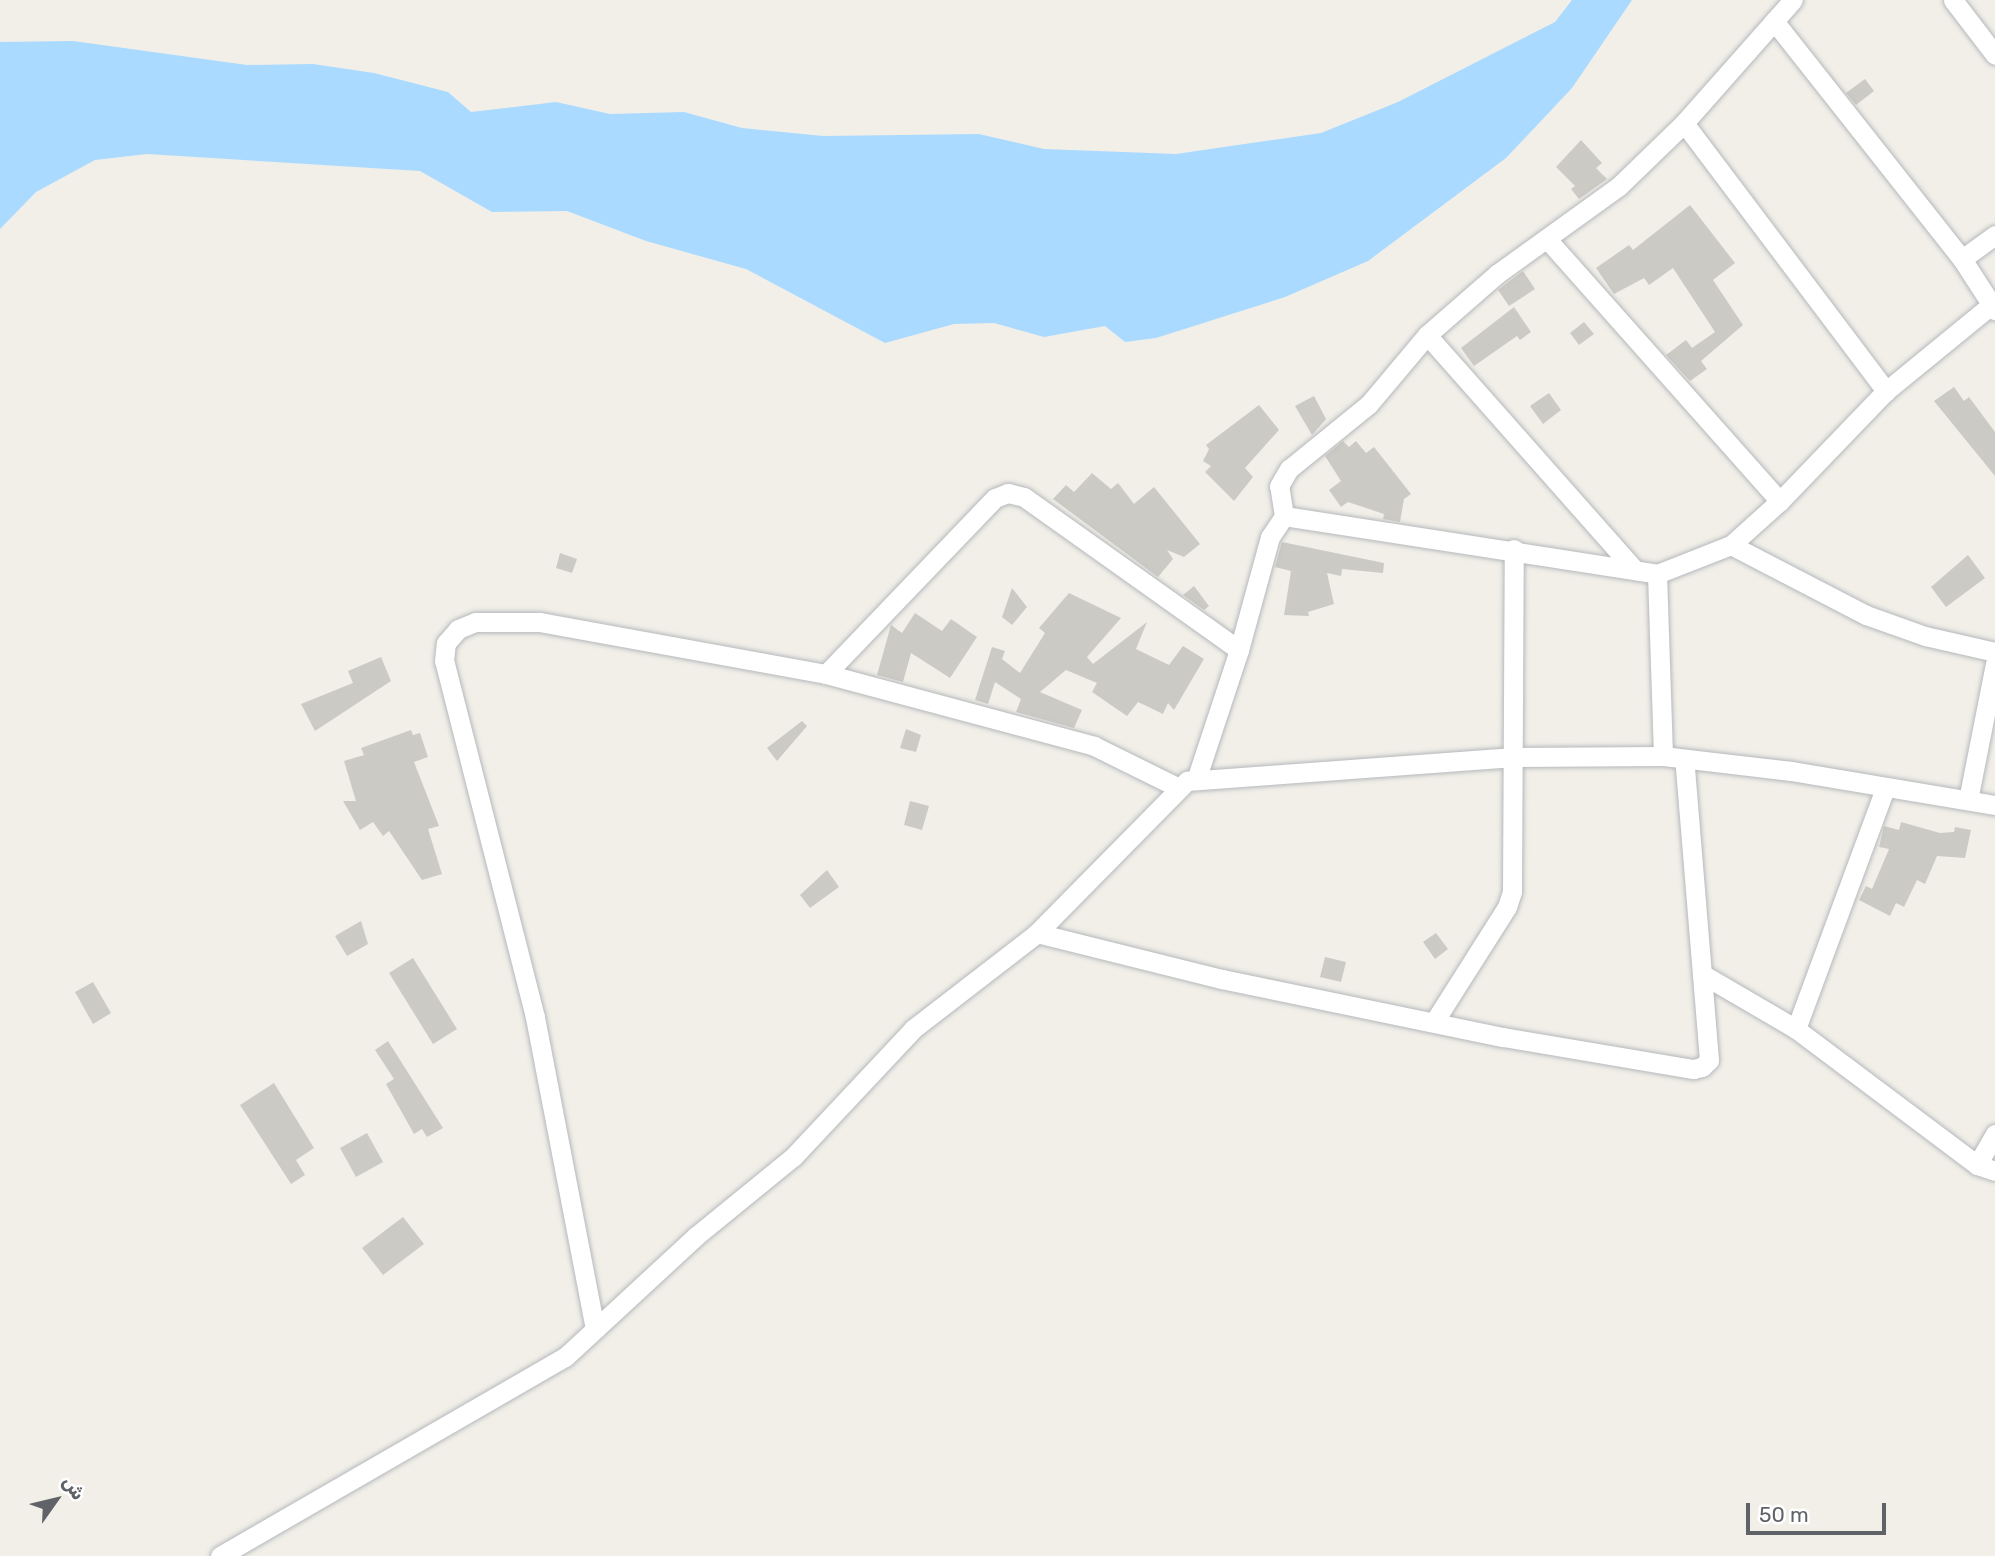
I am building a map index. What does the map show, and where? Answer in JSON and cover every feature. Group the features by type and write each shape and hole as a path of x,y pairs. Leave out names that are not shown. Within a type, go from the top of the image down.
{"street":[{"path":"1197,777 1239,650 1270,537 1284,516 1279,486 1289,469 1369,404 1427,335 1497,274 1619,186 1684,123 1793,0"},
{"path":"1952,0 1995,55"},
{"path":"1284,516 1514,549 1657,574 1731,545 1780,501 1886,391 1993,308 1962,259 1774,21"},
{"path":"1684,123 1886,391"},
{"path":"1962,259 1995,234"},
{"path":"1547,239 1780,501"},
{"path":"1427,335 1635,570"},
{"path":"825,674 995,498 1008,493 1024,497 1239,650"},
{"path":"1731,545 1866,615 1925,636 1995,652"},
{"path":"1434,1022 1513,892 1514,549"},
{"path":"1657,574 1663,756"},
{"path":"595,1329 536,1017 444,660 446,643 458,629 475,622 540,622 825,674 1094,746 1179,788"},
{"path":"1968,800 1995,664"},
{"path":"220,1556 565,1357 696,1236 793,1157 913,1029 1037,933 1179,788 1197,777 1514,757 1663,756 1995,805"},
{"path":"1037,933 1222,979 1434,1022 1693,1069 1709,1060 1684,759"},
{"path":"1796,1029 1885,788"},
{"path":"1702,974 1796,1029 1986,1168 1995,1134"}],"water":[{"path":"1572,0 1632,0 1572,88 1506,158 1368,261 1285,297 1156,338 1125,342 1105,326 1044,337 994,323 954,324 885,343 746,269 646,241 567,211 492,212 420,171 147,154 95,160 36,192 0,229 0,42 73,41 247,65 313,64 374,73 448,92 471,112 556,102 610,114 684,112 742,128 823,136 979,134 1044,149 1176,154 1321,133 1398,102 1555,22"}],"building":[{"path":"1865,79 1874,91 1856,105 1846,93"},
{"path":"1581,140 1602,163 1596,168 1607,179 1579,199 1571,189 1575,186 1556,167"},
{"path":"1690,205 1735,263 1713,280 1743,325 1701,361 1707,369 1690,381 1666,355 1686,340 1692,348 1715,332 1673,268 1649,285 1644,278 1614,294 1596,268 1629,245 1633,250"},
{"path":"1523,271 1535,289 1509,306 1498,290"},
{"path":"1514,307 1531,332 1520,340 1517,336 1474,366 1461,348"},
{"path":"1584,322 1594,334 1579,345 1570,333"},
{"path":"1954,387 1964,401 1969,397 1995,432 1995,476 1934,401"},
{"path":"1549,393 1561,410 1543,424 1530,406"},
{"path":"1314,396 1326,419 1312,435 1295,406"},
{"path":"1259,405 1279,430 1245,468 1253,477 1234,501 1205,472 1211,466 1203,461 1209,449 1206,445"},
{"path":"1343,441 1349,447 1356,441 1366,453 1374,447 1411,494 1404,499 1400,522 1383,519 1384,514 1348,502 1341,507 1329,490 1341,481 1325,456"},
{"path":"1092,473 1111,489 1118,483 1134,504 1154,487 1200,544 1184,557 1167,550 1173,559 1158,577 1053,499 1066,485 1074,492"},
{"path":"1282,542 1384,563 1383,573 1342,569 1341,576 1327,573 1334,604 1308,612 1309,616 1284,615 1291,571 1275,567"},
{"path":"560,553 577,559 572,573 556,568"},
{"path":"1968,555 1985,578 1946,607 1931,587"},
{"path":"1194,586 1209,606 1204,610 1183,595"},
{"path":"1012,588 1027,607 1012,625 1002,617"},
{"path":"1069,593 1121,618 1087,657 1093,664 1147,622 1136,649 1169,665 1183,646 1204,659 1174,710 1168,703 1163,714 1138,702 1127,716 1092,692 1097,683 1066,670 1040,692 1082,710 1074,728 1016,712 1021,699 995,682 988,704 975,700 992,647 1005,651 1002,659 1020,673 1045,633 1039,628"},
{"path":"915,613 942,631 951,619 977,637 950,678 911,653 903,682 877,675 891,625 902,633"},
{"path":"381,657 391,681 315,731 301,704 353,683 348,671"},
{"path":"802,721 807,726 777,761 767,748"},
{"path":"906,729 921,735 916,752 900,748"},
{"path":"411,730 413,735 420,733 428,757 414,762 439,826 428,829 442,874 422,880 389,831 383,836 373,822 360,830 343,801 356,801 344,761 364,755 361,748"},
{"path":"910,801 929,806 922,830 904,825"},
{"path":"1901,822 1940,833 1954,832 1955,827 1971,830 1965,858 1937,856 1925,884 1917,880 1904,907 1896,903 1890,916 1859,900 1866,886 1872,889 1889,849 1879,847 1884,826 1899,830"},
{"path":"827,870 839,887 810,908 800,895"},
{"path":"361,921 368,944 347,956 335,936"},
{"path":"1436,933 1448,949 1435,959 1423,942"},
{"path":"1325,957 1346,962 1341,982 1320,977"},
{"path":"413,958 457,1029 433,1044 389,973"},
{"path":"93,982 111,1013 93,1024 75,992"},
{"path":"388,1041 443,1128 427,1137 422,1129 414,1134 386,1084 394,1079 375,1050"},
{"path":"274,1083 314,1148 296,1160 305,1175 291,1184 240,1105"},
{"path":"367,1133 383,1162 356,1177 340,1148"},
{"path":"403,1217 424,1244 383,1275 362,1248"}]}
